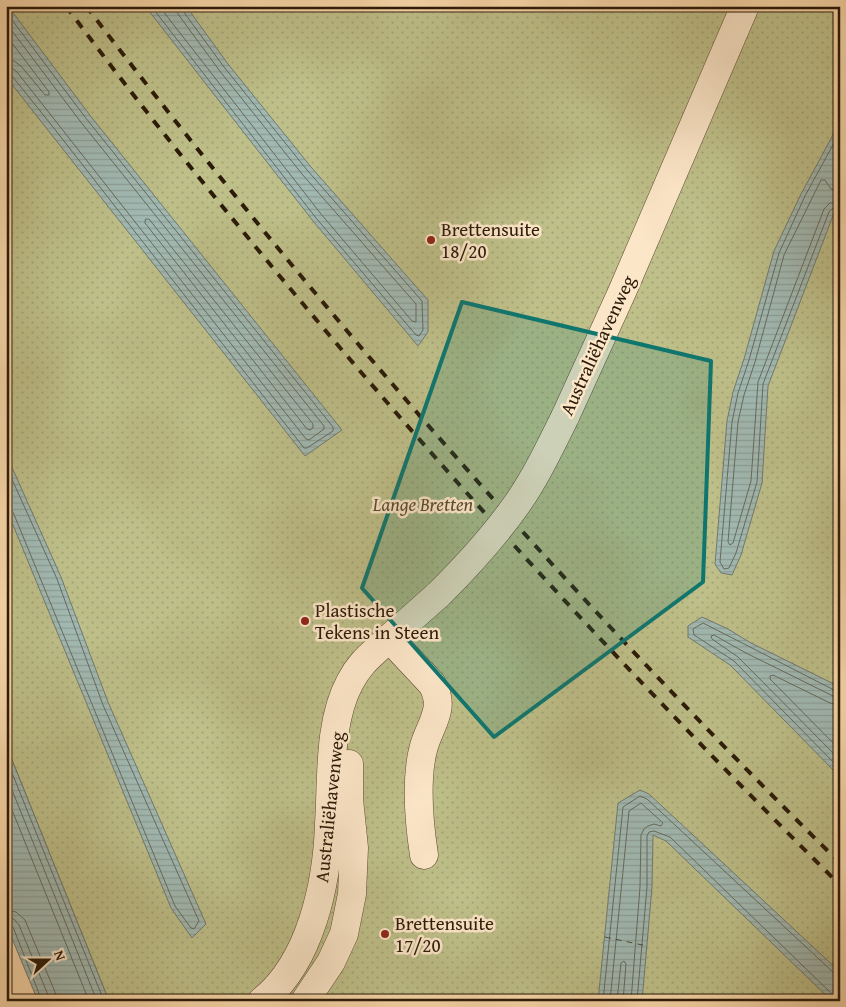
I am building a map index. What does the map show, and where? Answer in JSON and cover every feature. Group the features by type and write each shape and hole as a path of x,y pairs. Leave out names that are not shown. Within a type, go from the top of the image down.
{"street":[{"name":"Australiëhavenweg","path":"262,1001 279,984 305,944 317,908 326,866 330,825 331,769 341,707 349,683 368,657 439,594 488,543 518,504 545,458 622,292 745,6"},
{"name":"Australiëhavenweg","path":"305,1001 331,962 344,934 352,894 354,848 349,799 349,759 363,700 387,640"},
{"path":"387,640 432,684 437,692 439,701 437,712 420,759 419,780 424,855"}],"highlighted area":[{"path":"462,302 711,361 703,582 494,737 362,588"}],"green space":[{"name":"Lange Bretten","path":"6,6 840,6 840,1001 109,1001 6,745"}],"water":[{"path":"6,6 8,6 89,114 342,430 305,456 6,77"},
{"path":"145,6 186,6 228,64 311,167 428,300 428,332 418,346 313,221"},
{"path":"840,116 840,171 836,179 840,180 840,212 834,213 768,386 762,483 741,555 732,575 721,573 715,564 727,421 733,392 774,251 801,194 834,133"},
{"path":"6,454 61,577 108,702 206,924 192,938 171,908 6,508"},
{"path":"702,617 840,687 840,777 730,665 688,637 688,626"},
{"path":"6,745 109,1001 38,1001 6,924"},
{"path":"640,790 649,794 840,972 840,1001 832,1001 666,841 653,835 652,887 642,1001 598,1001 618,803"}],"ferry route":[{"path":"605,937 647,946"}],"railway":[{"path":"66,6 137,99 259,251 328,334 469,496 689,732 840,885"},
{"path":"86,6 263,230 448,448 640,659 840,863"}],"place":[{"name":"Brettensuite 18/20","path":"431,240"},
{"name":"Plastische Tekens in Steen","path":"305,621"},
{"name":"Brettensuite 17/20","path":"385,934"}]}
